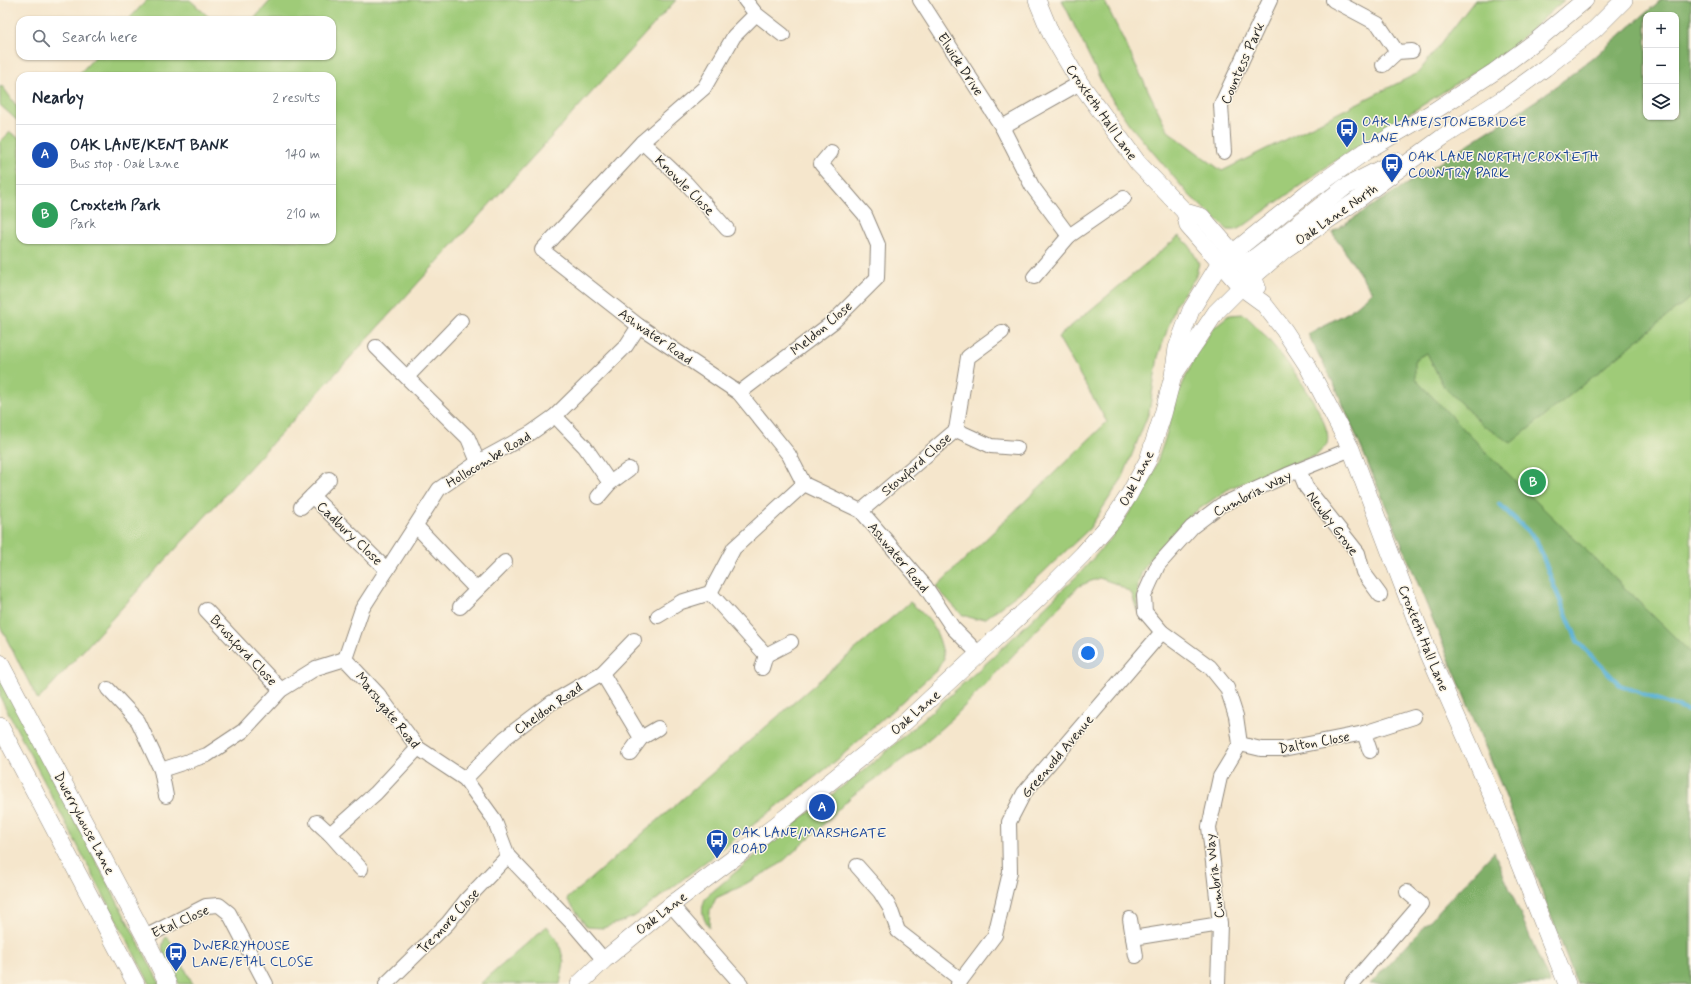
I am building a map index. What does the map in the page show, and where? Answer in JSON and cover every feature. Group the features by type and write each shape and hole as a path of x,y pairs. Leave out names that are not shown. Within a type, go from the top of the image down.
{"street":[{"path":"745,0 756,14 783,35"},
{"name":"Elwick Drive","path":"920,0 1002,127 1032,186 1069,236"},
{"name":"Croxteth Hall Lane","path":"1037,0 1051,34 1080,83 1138,163 1185,212 1188,226 1231,259 1284,330 1306,365 1350,449 1428,652 1498,810 1567,984"},
{"name":"Countess Park","path":"1224,152 1222,105 1270,0"},
{"path":"1333,0 1378,24 1397,52"},
{"path":"1231,259 1312,188 1366,152 1494,72 1536,41 1586,0"},
{"name":"Oak Lane North","path":"1247,282 1284,250 1353,203 1443,137 1501,100 1545,68 1595,29 1624,0"},
{"name":"Ashwater Road","path":"756,14 734,36 704,88 642,142 542,250 639,326 739,393 789,455 804,484 861,511 925,586 953,628 979,654"},
{"path":"1383,65 1397,52 1412,51"},
{"path":"1002,127 1080,83"},
{"path":"1231,259 1252,259 1345,187 1443,137"},
{"name":"Knowle Close","path":"642,142 686,183 727,229"},
{"name":"Meldon Close","path":"739,393 834,322 877,278 878,245 865,215 821,164 831,152"},
{"path":"1034,277 1069,236 1124,198"},
{"name":"Oak Lane","path":"579,984 604,960 671,905 746,849 893,732 979,654 1072,565 1112,521 1129,495 1148,460 1164,414 1173,376 1177,348 1191,310 1231,259"},
{"name":"Oak Lane","path":"1173,376 1216,312 1247,282"},
{"path":"407,377 461,321"},
{"name":"Hollocombe Road","path":"345,659 362,609 439,489 478,462 531,433 555,416 626,346 639,326"},
{"name":"Stowford Close","path":"861,511 956,430 968,357 1002,332"},
{"path":"376,347 468,438 478,462"},
{"path":"555,416 585,447 610,483"},
{"path":"956,430 991,446 1017,448"},
{"name":"Cumbria Way","path":"1218,984 1220,924 1208,827 1220,777 1240,744 1236,716 1227,688 1210,667 1162,632 1145,612 1144,596 1158,565 1192,527 1221,505 1350,449"},
{"path":"598,497 610,483 629,468"},
{"name":"Newby Grove","path":"1299,470 1306,487 1358,553 1364,572 1380,595"},
{"name":"Cadbury Close","path":"301,507 329,478"},
{"path":"658,616 682,602 710,593 734,548 804,484"},
{"name":"Cadbury Close","path":"312,496 388,570"},
{"path":"416,526 478,590"},
{"path":"460,607 505,562"},
{"path":"710,593 764,661 791,642"},
{"name":"Brushford Close","path":"206,610 281,690"},
{"name":"Greenodd Avenue","path":"960,982 994,935 1010,872 1009,822 1024,793 1162,632"},
{"name":"Cheldon Road","path":"464,779 505,738 551,703 602,672 634,640"},
{"name":"Marshgate Road","path":"161,770 207,755 243,731 281,690 316,668 345,659 378,694 418,748 464,779 494,819 508,856 575,926 604,960"},
{"name":"Dwerryhouse Lane","path":"0,663 145,937 168,984"},
{"path":"602,672 641,738"},
{"path":"108,689 138,721 161,770 166,796"},
{"name":"Dalton Close","path":"1240,744 1261,749 1283,748 1364,733 1414,717"},
{"path":"0,726 136,984"},
{"path":"630,753 641,738 658,728"},
{"name":"Dalton Close","path":"1364,733 1370,751"},
{"path":"330,834 376,793 418,748"},
{"path":"316,822 330,834 361,869"},
{"name":"Tremore Close","path":"386,984 448,923 508,856"},
{"path":"857,866 880,892 890,908 898,931 960,982"},
{"path":"1352,984 1421,904 1408,892"},
{"name":"Etal Close","path":"145,937 206,906 219,905 228,913 266,984"},
{"path":"671,905 741,984"},
{"path":"1130,919 1136,956"},
{"path":"1133,938 1220,924"}],"green space":[{"path":"147,0 190,0 208,16 132,16"},
{"path":"271,0 676,0 38,700 0,626 0,142 10,132 16,136 16,244 336,244 336,72 81,72 92,60 336,60 336,16 257,16"},
{"path":"1062,0 1104,0 1168,131 1222,171 1418,73 1475,0 1564,0 1507,51 1326,167 1245,225 1236,230 1228,230 1189,195 1129,124 1104,87"},
{"path":"1661,0 1691,0 1691,984 1577,984 1504,792 1391,518 1336,388 1308,334 1349,312 1372,292 1332,232 1540,98 1597,55 1643,15 1643,120 1679,120 1679,12 1647,12"},
{"path":"1661,0 1691,0 1691,297 1511,443 1484,426 1444,387 1427,353 1415,359 1415,379 1494,460 1691,653 1691,984 1577,984 1504,792 1391,518 1336,388 1308,334 1349,312 1372,292 1332,232 1540,98 1597,55 1643,15 1643,120 1679,120 1679,12 1647,12"},
{"path":"0,86 3,87 16,105 16,119 0,105"},
{"path":"1179,236 1189,245 1199,263 1195,278 1176,304 1158,357 1149,412 1123,477 1089,529 1033,582 986,618 974,619 961,614 936,587 1107,422 1058,337"},
{"path":"1244,314 1267,338 1304,386 1322,418 1327,433 1327,444 1317,455 1230,488 1189,516 1156,551 1142,571 1138,584 1137,611 1132,594 1117,584 1099,578 1079,586 955,716 921,746 852,796 819,829 780,864 740,887 716,898 710,911 709,928 702,909 706,897 775,839 879,758 991,659 1082,571 1118,530 1151,479 1165,439 1176,399 1196,354 1214,327 1229,315"},
{"path":"910,602 929,620 939,640 944,658 937,670 837,760 634,917 603,928 587,927 567,899"},
{"path":"0,676 160,984 150,984 0,697"},
{"path":"1494,852 1550,984 1370,984"},
{"path":"547,926 559,943 564,962 560,984 480,984"},
{"path":"166,937 169,939 193,984 179,984 169,967 163,955 162,948"}],"waterway":[{"path":"1499,504 1536,539 1578,642 1620,685 1691,712"}],"place":[{"name":"OAK LANE/STONEBRIDGE LANE","path":"1347,148"},
{"name":"OAK LANE NORTH/CROXTETH COUNTRY PARK","path":"1392,184"},
{"name":"Croxteth Park","path":"1533,482"},
{"name":"OAK LANE/KENT BANK","path":"822,807"},
{"name":"OAK LANE/MARSHGATE ROAD","path":"717,860"},
{"name":"DWERRYHOUSE LANE/ETAL CLOSE","path":"176,972"}]}
